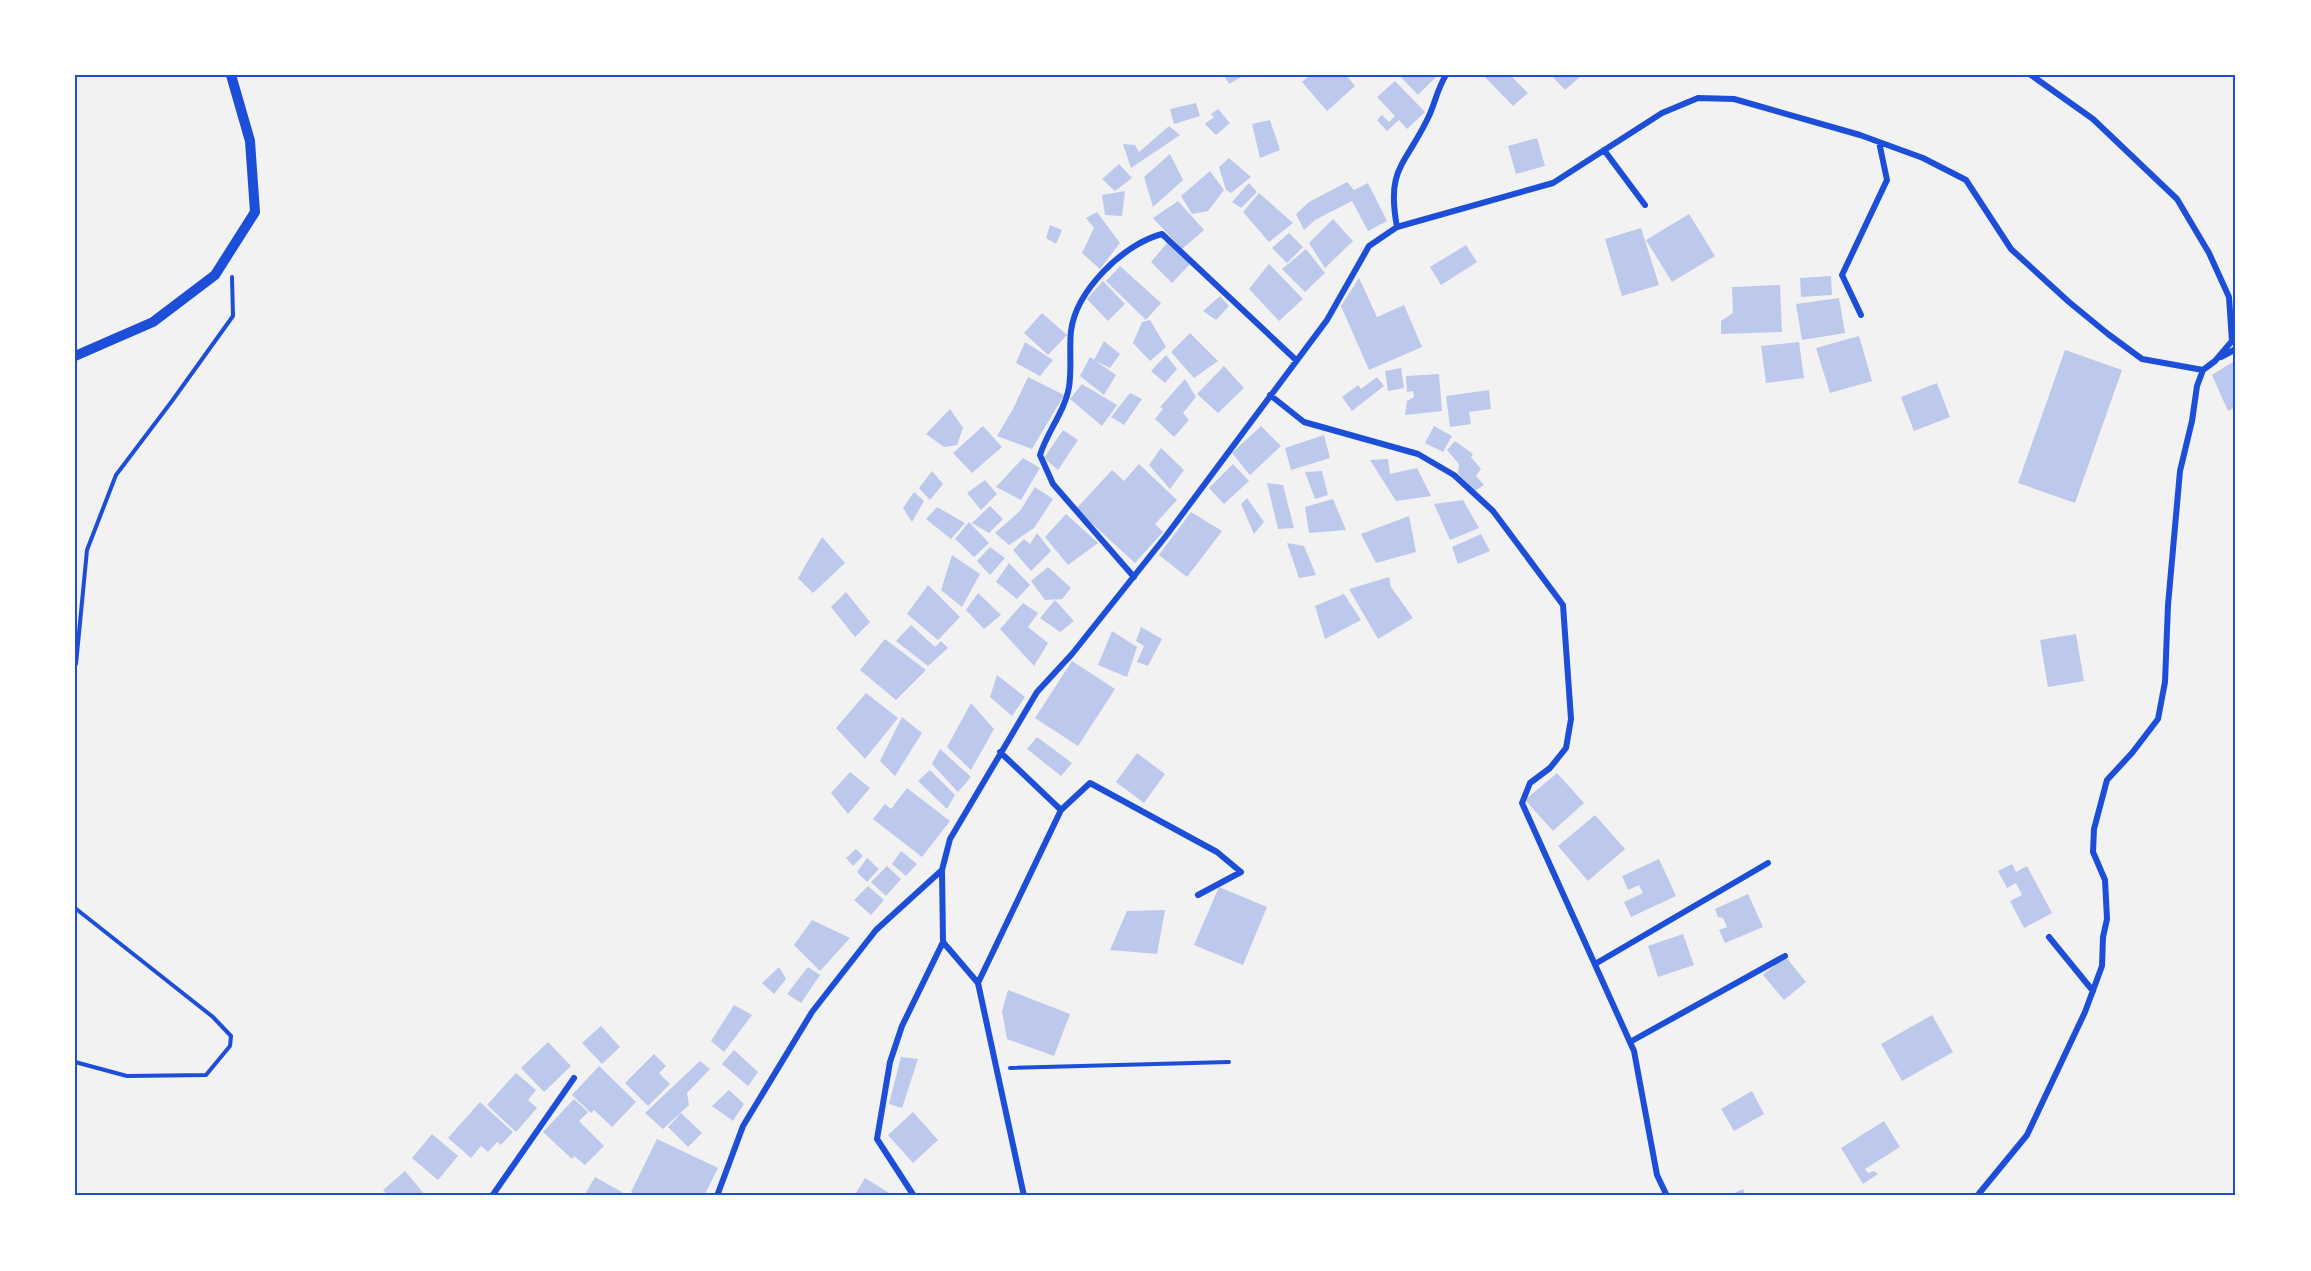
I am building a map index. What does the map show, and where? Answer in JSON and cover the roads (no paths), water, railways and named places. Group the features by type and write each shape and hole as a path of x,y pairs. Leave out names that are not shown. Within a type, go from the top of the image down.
{"street":[{"path":"75,356 153,322 215,275 255,212 250,141 231,75"},
{"path":"1397,227 1393,203 1395,179 1427,120 1440,84 1446,75"},
{"path":"1977,1196 2027,1135 2093,991 2102,966 2103,937 2107,919 2105,880 2093,852 2094,830 2107,780 2158,719 2165,682 2168,605 2180,471 2193,421 2197,386 2203,370 2232,341 2229,297 2209,253 2177,200 2093,119 2031,75"},
{"path":"914,1196 877,1139 890,1062 902,1026 943,942 942,870 950,839 1037,692 1072,654 1166,536 1327,320 1369,246 1397,227 1553,183 1662,112 1698,98 1734,99 1879,142 1923,158 1966,180 2011,249 2069,302 2142,359 2203,370"},
{"path":"1861,315 1842,275 1887,180 1879,142"},
{"path":"1604,150 1645,205"},
{"path":"1134,576 1053,484 1040,455 1045,438 1064,403 1069,388 1071,331 1076,309 1089,288 1117,260 1154,236 1162,234 1296,360"},
{"path":"2215,360 2236,349"},
{"path":"1270,396 1304,422 1418,454 1454,475 1493,511 1563,605 1571,719 1566,748 1550,768 1530,783 1522,803 1634,1052 1657,1175 1667,1196"},
{"path":"1000,752 1061,810"},
{"path":"978,983 1061,810 1090,783 1217,852 1241,872 1198,895"},
{"path":"1594,964 1768,863"},
{"path":"717,1196 743,1126 812,1012 876,930 942,870"},
{"path":"2049,937 2093,991"},
{"path":"943,942 978,983 1024,1196"},
{"path":"1630,1042 1785,956"},
{"path":"492,1196 574,1078"}]}
